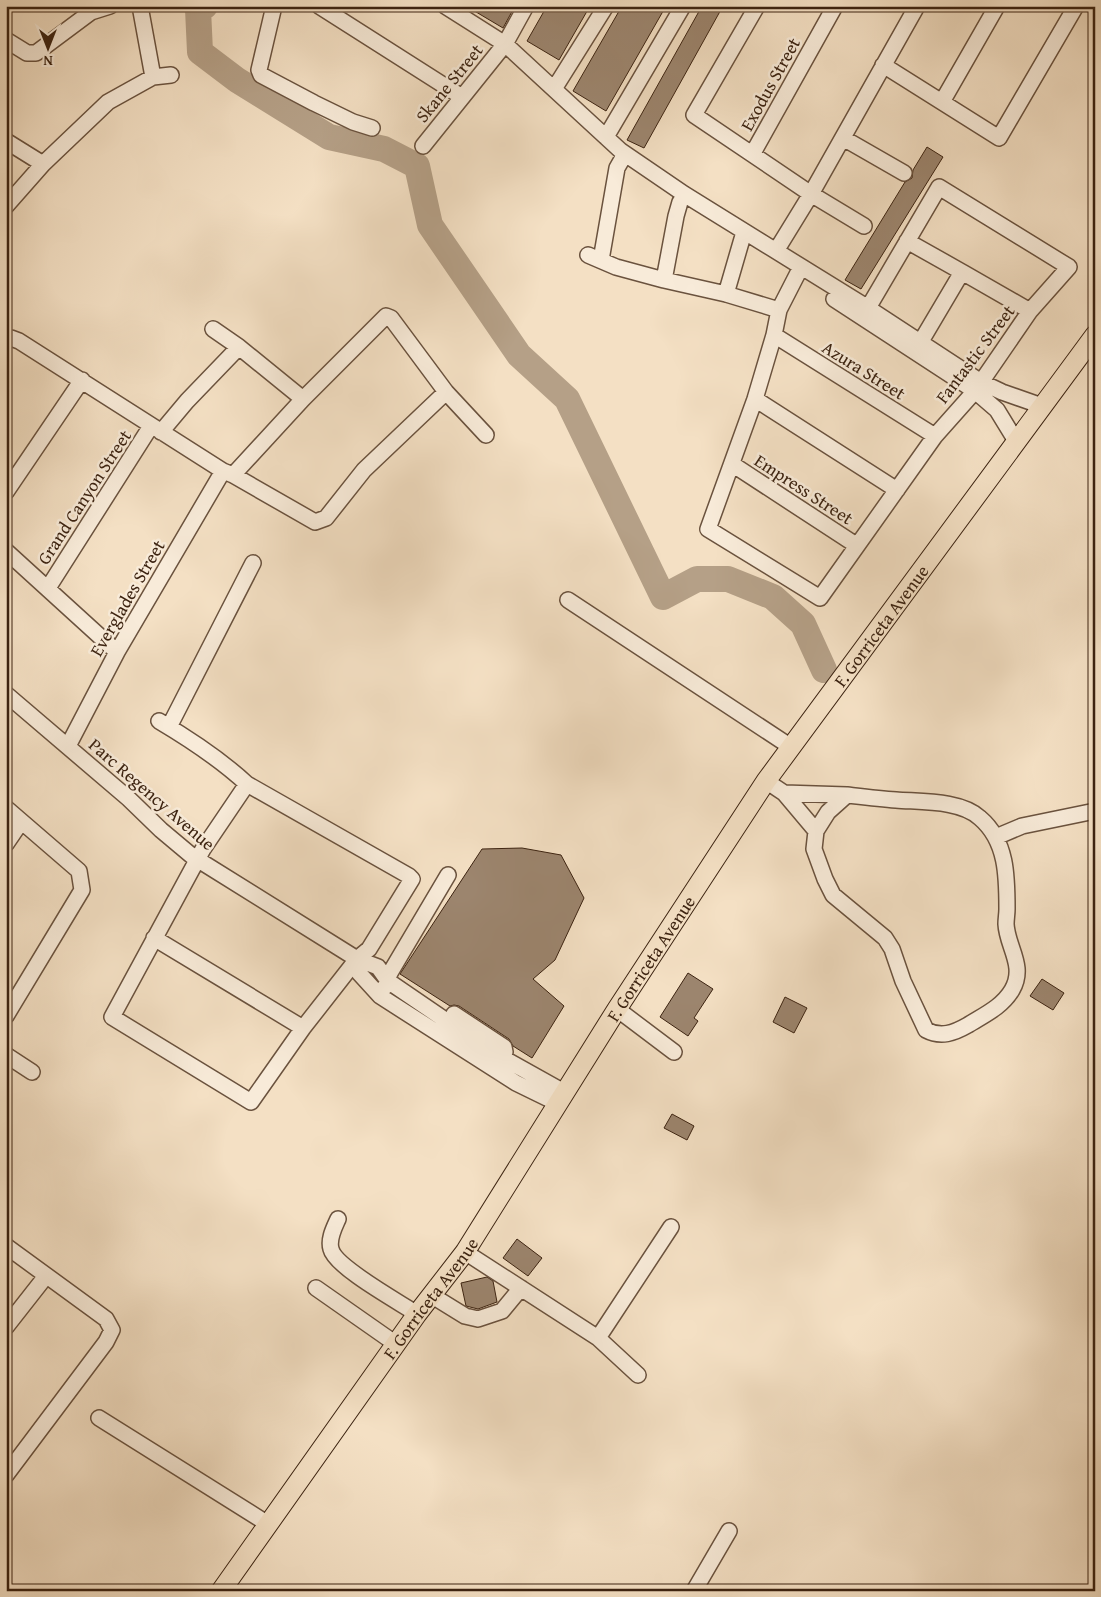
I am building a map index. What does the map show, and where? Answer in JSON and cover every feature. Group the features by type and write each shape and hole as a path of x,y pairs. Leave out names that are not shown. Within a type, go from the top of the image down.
{"main road":[{"name":"F. Gorriceta Avenue","path":"221,1591 417,1314 465,1252 617,1009 766,781 1095,335"}],"street":[{"path":"6,40 27,53 36,53 91,12 110,6"},
{"path":"140,6 153,77"},
{"path":"274,6 259,70 261,75 353,122 372,128"},
{"path":"319,6 462,97"},
{"name":"Skane Street","path":"423,146 505,44 526,6"},
{"path":"554,89 606,6"},
{"path":"606,137 683,6"},
{"path":"757,6 694,115 811,194 864,226"},
{"name":"Exodus Street","path":"752,153 835,6"},
{"path":"776,251 811,194 917,6"},
{"path":"942,102 997,6"},
{"path":"883,65 999,138 1076,6"},
{"path":"448,7 505,44 606,137 645,179 680,202 743,236 776,251 799,271 868,308 920,343 978,387 997,410 1016,441"},
{"path":"6,206 43,164 108,102 153,77 171,75"},
{"path":"843,138 904,174"},
{"path":"6,141 43,164"},
{"path":"623,154 743,236 978,387 1002,392 1042,406"},
{"path":"623,154 616,168 594,258 616,267 726,294 779,310"},
{"name":"Fantastic Street","path":"732,464 708,529 820,598 934,436 978,387 1030,311 1068,270 1068,265 944,188 939,187 936,189 868,308"},
{"path":"664,280 680,202"},
{"path":"726,294 743,236"},
{"path":"907,241 1030,311"},
{"path":"732,464 755,399 774,335 779,310 799,271"},
{"path":"920,343 962,272"},
{"name":"Everglades Street","path":"68,746 117,652 228,473 386,316 391,318 446,392"},
{"path":"213,329 304,399"},
{"name":"Azura Street","path":"774,335 934,436"},
{"path":"6,340 11,338 18,341 228,473 315,522 319,522 328,516 364,470 446,392 486,435"},
{"name":"Grand Canyon Street","path":"48,588 156,429 187,401 238,347"},
{"path":"6,492 82,380"},
{"path":"755,399 897,490"},
{"name":"Empress Street","path":"732,464 856,545"},
{"path":"6,551 117,652"},
{"path":"247,784 198,859 112,1017 251,1102 303,1028 358,959 369,949 412,880 409,876 247,784 228,766 206,750 164,724 253,563"},
{"path":"568,600 791,747"},
{"name":"Parc Regency Avenue","path":"7,696 68,746 192,856 358,959 378,967 389,977 499,1043 504,1047 505,1052 499,1064"},
{"path":"766,781 784,793 816,831"},
{"path":"784,793 848,795 951,805 980,817 996,837 1007,869 1006,925 1015,956 1017,974 1012,989 1000,1004 957,1032 938,1035 926,1030 903,981 892,949 885,938 833,895 825,880 814,849 816,831 828,812 848,795"},
{"path":"6,808 79,871 82,890 6,1016"},
{"path":"996,837 1022,826 1095,811"},
{"path":"6,844 21,822"},
{"path":"380,996 448,875"},
{"path":"154,938 303,1028"},
{"path":"358,959 359,973 380,996 561,1097"},
{"path":"617,1009 674,1052"},
{"path":"6,1056 32,1072"},
{"path":"338,1219 329,1241 331,1251 339,1261 349,1270 417,1314"},
{"path":"598,1338 671,1227"},
{"path":"6,1246 106,1319 112,1330 106,1342 6,1475"},
{"path":"465,1252 598,1338 638,1375"},
{"path":"6,1327 46,1276"},
{"path":"316,1288 396,1344"},
{"path":"431,1295 466,1316 478,1319 502,1311 521,1288"},
{"path":"99,1418 268,1524"},
{"path":"694,1591 729,1531"}],"building":[{"path":"466,6 515,6 503,28"},
{"path":"547,6 590,6 559,60 527,41"},
{"path":"622,6 666,6 606,111 573,91"},
{"path":"702,6 723,6 644,148 627,140"},
{"path":"927,147 943,157 861,289 845,280 905,182 912,178 913,170"},
{"path":"522,848 561,855 584,898 555,960 533,979 564,1006 532,1058 513,1046 509,1039 459,1006 450,1006 400,974 482,849"},
{"path":"688,973 713,989 694,1018 698,1021 688,1036 660,1017"},
{"path":"1042,979 1064,993 1053,1010 1030,996"},
{"path":"785,997 807,1008 794,1033 773,1022"},
{"path":"672,1114 694,1126 687,1140 664,1128"},
{"path":"517,1239 542,1258 528,1276 503,1258"},
{"path":"487,1277 493,1281 497,1302 478,1309 466,1306 461,1283"}],"waterway":[{"path":"205,6 198,9 200,52 237,80 329,137 384,149 417,166 430,225 519,355 567,399 663,597 697,579 728,579 773,597 803,624 824,670"}]}
